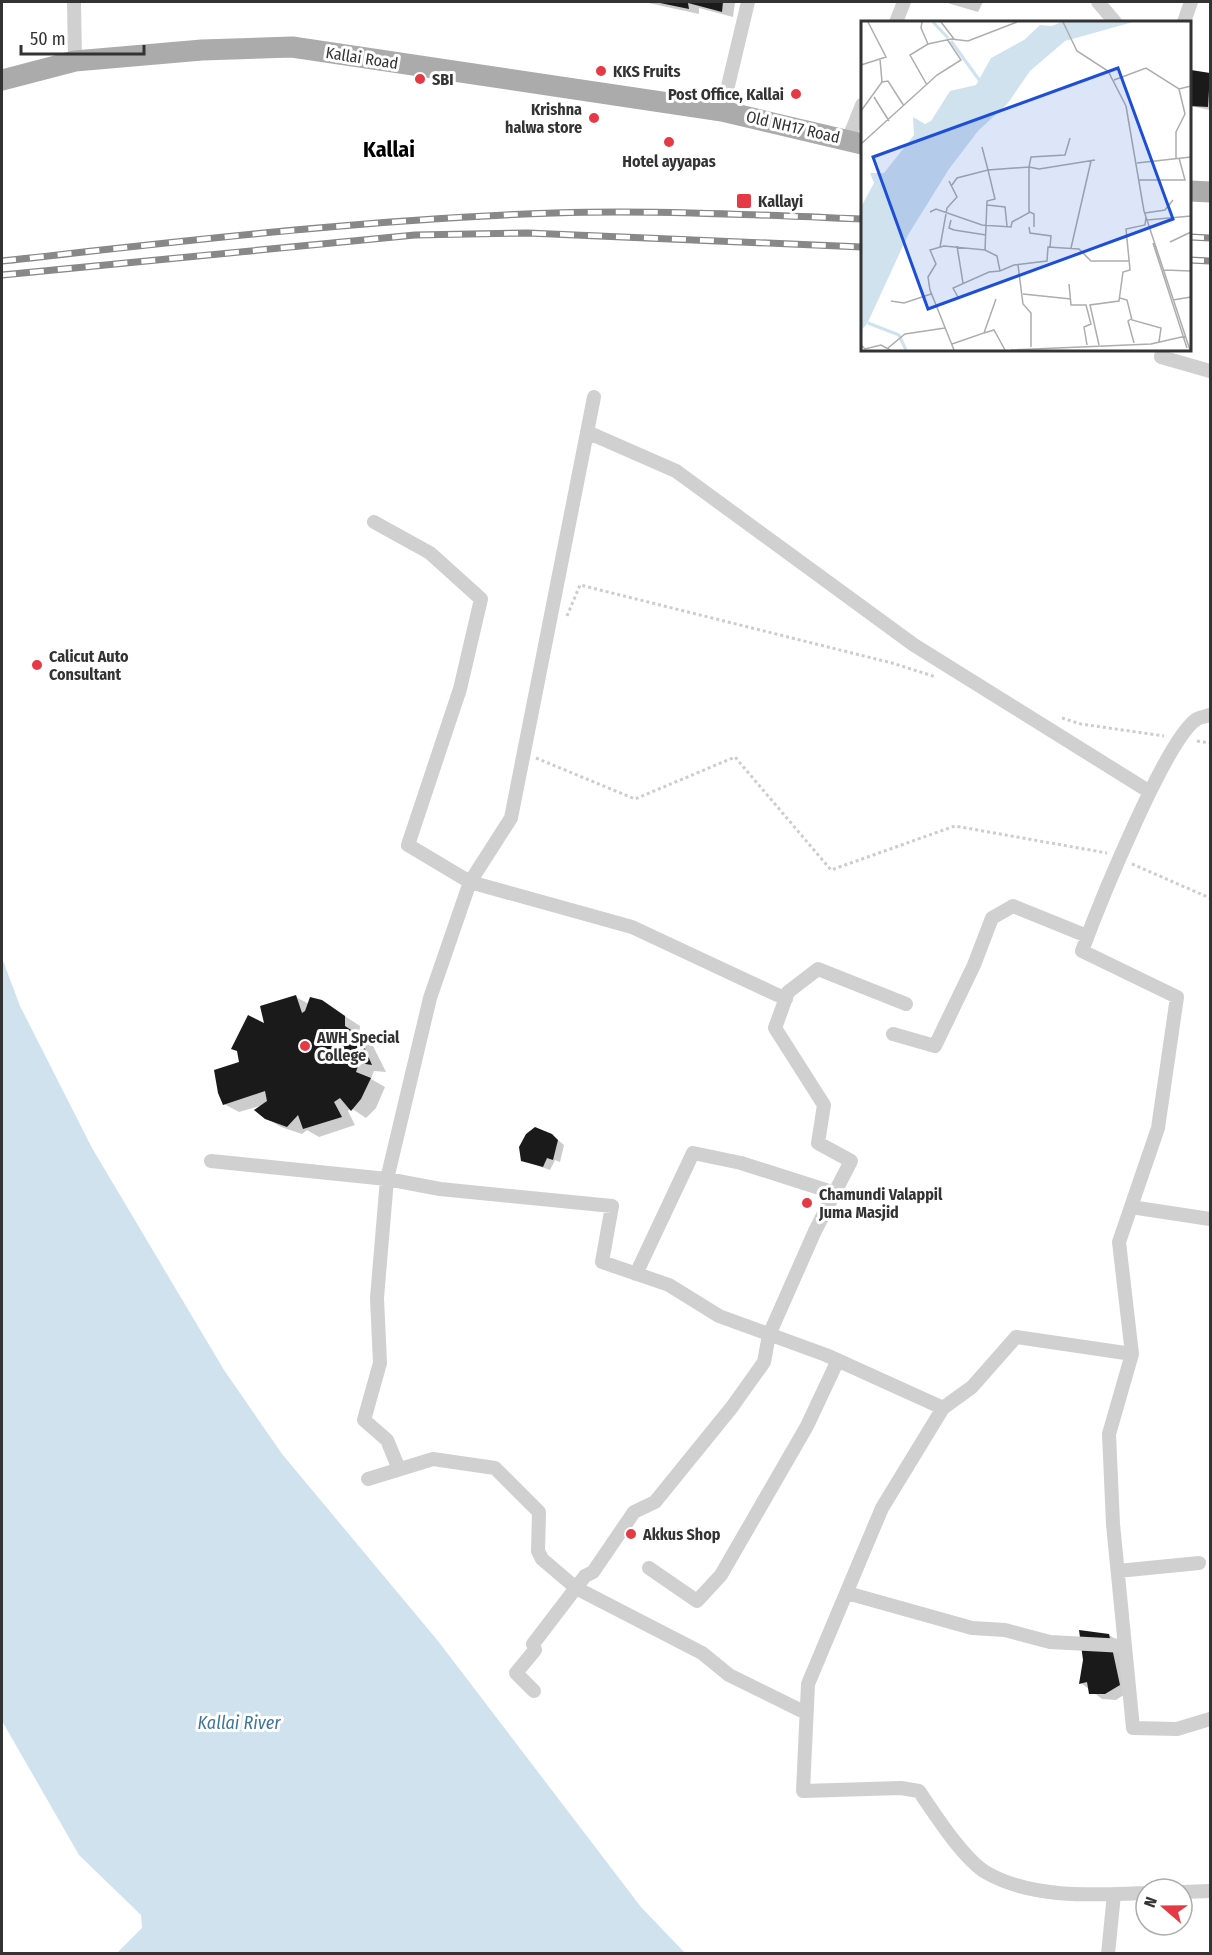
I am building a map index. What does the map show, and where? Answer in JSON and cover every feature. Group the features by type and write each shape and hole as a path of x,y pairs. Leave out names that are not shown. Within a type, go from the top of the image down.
{"main road":[{"name":"Kallai Road","path":"2,80 75,62 202,50 292,47 722,111"},
{"name":"Old NH17 Road","path":"722,111 855,142"},
{"path":"1191,191 1210,192"}],"street":[{"path":"74,2 75,62"},
{"path":"722,111 748,2"},
{"path":"896,21 904,2"},
{"path":"1098,2 1114,21"},
{"path":"1184,21 1191,2"},
{"path":"855,142 861,110"},
{"path":"1162,351 1161,357 1210,371"},
{"path":"399,1468 387,1440 364,1420 380,1363 377,1298 387,1179 430,998 470,882 511,818 594,397"},
{"path":"587,432 676,471 914,645 1150,792"},
{"path":"374,522 430,553 481,599 460,689 408,845 470,882 632,927 786,999"},
{"path":"1210,715 1196,719 1180,739 1150,792 1082,951 1177,997 1158,1128 1119,1242 1132,1354 1109,1434 1118,1571 1133,1728 1178,1729 1210,1719"},
{"path":"893,1034 935,1046 974,965 992,918 1012,906 1087,936"},
{"path":"534,1691 516,1673 536,1650 533,1644 585,1576 593,1572 634,1512 655,1502 732,1407 764,1362 769,1335 851,1161 818,1143 824,1105 775,1028 788,992 818,969 906,1004"},
{"path":"636,1274 693,1153 741,1163 835,1193"},
{"path":"211,1161 387,1179 440,1189 612,1206 602,1262 669,1285 719,1316 838,1360 943,1407"},
{"path":"1131,1207 1210,1219"},
{"path":"1132,1354 1016,1336 972,1387 943,1407 882,1508 808,1684 803,1791 900,1788 919,1791 947,1832 985,1872 1025,1887 1087,1895 1134,1893"},
{"path":"649,1568 697,1601 721,1575 807,1426 838,1360"},
{"path":"368,1479 433,1459 495,1468 539,1512 538,1551 542,1559 576,1588 702,1653 729,1675 806,1713"},
{"path":"1118,1571 1199,1563"},
{"path":"847,1593 972,1628 1005,1630 1050,1642 1125,1646"},
{"path":"1194,1892 1210,1891"},
{"path":"1108,1953 1114,1894"}],"path":[{"path":"567,618 580,585 892,663 937,677"},
{"path":"1059,717 1081,724 1210,743"},
{"path":"526,754 635,799 735,756 831,870 956,826 1108,853"},
{"path":"1128,862 1210,898"}],"water":[{"name":"Kallai River","path":"2,958 20,1006 92,1148 224,1370 282,1454 438,1641 641,1907 685,1953 117,1953 142,1928 141,1915 79,1855 2,1721"}],"building":[{"path":"723,2 722,12 688,3 689,9 660,3"},
{"path":"1191,70 1210,73 1208,107 1191,106"},
{"path":"296,995 302,1013 310,997 322,1000 345,1016 345,1026 359,1035 372,1065 359,1063 356,1072 371,1078 361,1099 351,1111 340,1098 334,1102 342,1117 303,1129 298,1115 287,1127 265,1119 254,1110 267,1101 265,1091 223,1105 218,1093 214,1070 239,1062 237,1051 231,1049 248,1015 264,1023 260,1006"},
{"path":"535,1127 552,1134 558,1140 553,1160 547,1158 543,1167 521,1161 519,1147 526,1134"},
{"path":"1079,1630 1109,1634 1120,1685 1105,1694 1089,1694 1087,1682 1079,1684 1083,1660"}],"railway":[{"path":"2,261 277,232 485,216 631,212 861,219"},
{"path":"2,275 415,235 528,233 861,247"},
{"path":"1191,237 1210,238"},
{"path":"1191,260 1210,261"}],"place":[{"name":"KKS Fruits","path":"601,71"},
{"name":"SBI","path":"420,79"},
{"name":"Post Office, Kallai","path":"796,94"},
{"name":"Krishna halwa store","path":"594,118"},
{"name":"Hotel ayyapas","path":"669,142"},
{"name":"Kallayi","path":"744,201"},
{"name":"Calicut Auto Consultant","path":"37,665"},
{"name":"AWH Special College","path":"305,1046"},
{"name":"Chamundi Valappil Juma Masjid","path":"807,1203"},
{"name":"Akkus Shop","path":"631,1534"}],"district":[{"name":"Kallai","path":"389,149"}]}
